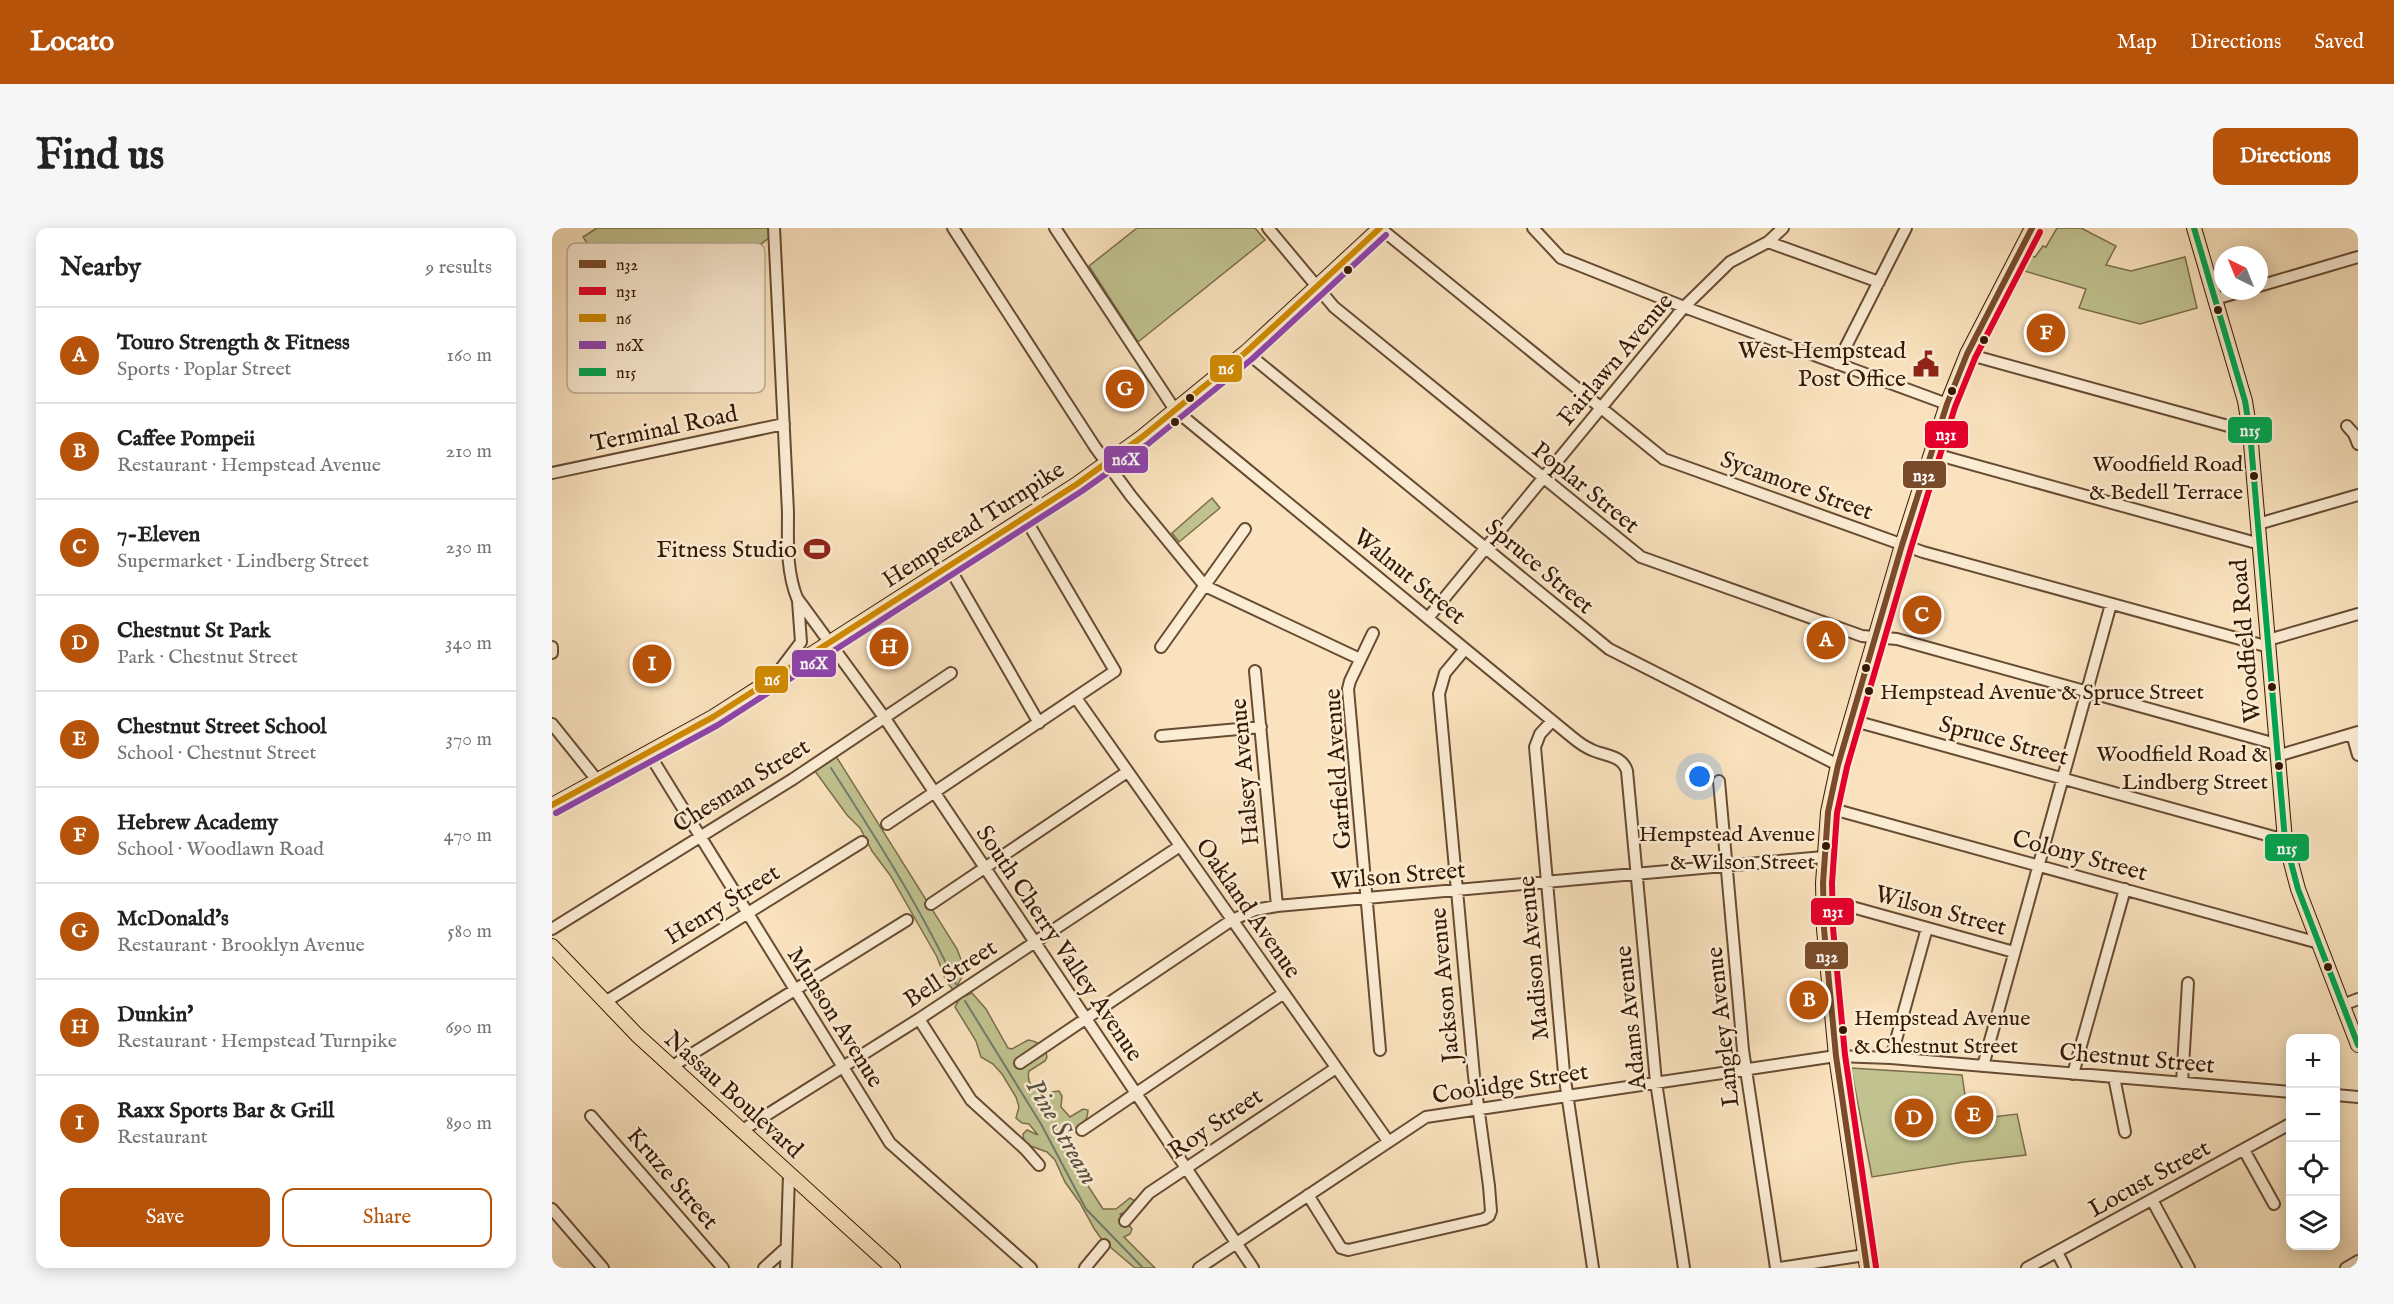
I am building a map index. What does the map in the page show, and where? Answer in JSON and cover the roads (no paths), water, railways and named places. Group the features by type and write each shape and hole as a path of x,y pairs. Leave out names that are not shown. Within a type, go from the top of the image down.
{"main road":[{"name":"Hempstead Turnpike","path":"552,805 713,717 1025,518 1107,462 1246,352 1380,228"},
{"name":"Woodfield Road","path":"2194,228 2214,296"},
{"path":"1866,1262 1836,1056 1824,929 1824,857 1829,808 1838,765 1902,545 1947,404 1967,354 2026,230"},
{"name":"Woodfield Road","path":"2215,300 2244,402 2250,432 2285,840 2298,889 2358,1045"},
{"name":"Nassau Boulevard","path":"552,946 671,1067 893,1268"}],"street":[{"path":"774,228 789,566 797,598 801,642 776,675"},
{"path":"952,228 1131,496 1205,586 1360,659"},
{"name":"Walnut Street","path":"1055,228 1175,410 1586,748 1625,763"},
{"name":"Poplar Street","path":"1268,228 1334,307 1641,558 1862,636 1897,639 2087,691 2277,750"},
{"name":"Sycamore Street","path":"1380,228 1664,459 1902,545 2111,604 2268,644"},
{"path":"1533,228 1561,258 1684,307 1947,404"},
{"name":"Fairlawn Avenue","path":"1428,618 1684,307 1730,262 1768,242 1782,228"},
{"path":"1837,364 1906,228"},
{"path":"1768,242 1879,282"},
{"path":"2268,283 2358,257"},
{"name":"Spruce Street","path":"1246,352 1609,649 1838,765"},
{"path":"1967,354 2250,432"},
{"name":"Terminal Road","path":"552,473 784,424"},
{"path":"2347,426 2354,434 2358,444"},
{"path":"1931,453 2260,544"},
{"path":"2258,524 2358,495"},
{"path":"887,824 1115,671 1025,518"},
{"path":"1161,647 1245,529"},
{"path":"949,567 1039,723"},
{"name":"South Cherry Valley Avenue","path":"797,598 884,717 1253,1268"},
{"path":"1983,1066 2111,604"},
{"path":"2268,644 2358,614"},
{"name":"Garfield Avenue","path":"1373,633 1348,689 1380,1050"},
{"path":"552,647 552,653"},
{"name":"Jackson Avenue","path":"1308,1195 1341,1248 1348,1250 1489,1216 1491,1211 1478,1108 1439,694 1445,673 1465,649"},
{"name":"Halsey Avenue","path":"1255,671 1277,906"},
{"name":"Chesman Street","path":"552,929 793,779 951,673"},
{"name":"Oakland Avenue","path":"1076,698 1388,1141"},
{"name":"Spruce Street","path":"1851,720 2285,840"},
{"name":"Madison Avenue","path":"1552,721 1540,734 1535,747 1568,1095 1593,1268"},
{"path":"552,724 597,780"},
{"path":"1161,736 1261,727"},
{"path":"2277,750 2355,733 2358,755"},
{"name":"Munson Avenue","path":"648,752 895,1149 1031,1268"},
{"name":"Adams Avenue","path":"1625,763 1656,1082 1684,1268"},
{"path":"931,904 1127,772"},
{"name":"Langley Avenue","path":"1719,781 1746,1069 1778,1268"},
{"name":"Colony Street","path":"1829,808 2319,943"},
{"name":"Henry Street","path":"605,1002 862,842"},
{"name":"Bell Street","path":"741,1131 919,1019 1180,846"},
{"name":"Wilson Street","path":"1020,1064 1232,920 1255,910 1277,906 1824,857"},
{"path":"2073,1074 2125,890"},
{"name":"Wilson Street","path":"1823,899 2014,952"},
{"path":"671,1067 907,920"},
{"path":"1891,1058 1927,928"},
{"path":"2182,1083 2188,983"},
{"path":"1082,1130 1284,993"},
{"path":"2343,1005 2358,999"},
{"path":"919,1019 970,1100 1025,1149 1039,1165"},
{"name":"Coolidge Street","path":"1199,1268 1426,1117 1836,1056"},
{"name":"Chestnut Street","path":"1836,1056 1891,1058 2286,1092"},
{"name":"Roy Street","path":"1125,1221 1149,1193 1336,1068"},
{"path":"2114,1077 2125,1132"},
{"path":"2340,1097 2358,1097"},
{"name":"Kruze Street","path":"591,1116 723,1268"},
{"name":"Locust Street","path":"2027,1268 2286,1126"},
{"path":"2244,1150 2274,1204"},
{"path":"786,1268 789,1175"},
{"path":"2152,1200 2189,1268"},
{"path":"552,1209 603,1268"},
{"path":"1085,1268 1104,1245"},
{"path":"764,1268 786,1248"},
{"path":"2057,1252 2065,1268"},
{"path":"2346,1268 2358,1261"},
{"path":"1778,1268 1866,1262"}],"waterway":[{"name":"Pine Stream","path":"831,768 913,901 956,984"},
{"name":"Pine Stream","path":"965,1001 1041,1124 1086,1209 1143,1268"}],"place":[{"name":"Hebrew Academy","path":"2046,333"},
{"name":"West Hempstead Post Office","path":"1926,364"},
{"name":"McDonald's","path":"1125,389"},
{"name":"Woodfield Road & Bedell Terrace","path":"2254,476"},
{"name":"Fitness Studio","path":"817,549"},
{"name":"7-Eleven","path":"1922,615"},
{"name":"Touro Strength & Fitness","path":"1826,640"},
{"name":"Dunkin'","path":"889,647"},
{"name":"Raxx Sports Bar & Grill","path":"652,664"},
{"name":"Hempstead Avenue & Spruce Street","path":"1869,691"},
{"name":"Woodfield Road & Lindberg Street","path":"2279,766"},
{"name":"Hempstead Avenue & Wilson Street","path":"1826,846"},
{"name":"Caffee Pompeii","path":"1809,1000"},
{"name":"Hempstead Avenue & Chestnut Street","path":"1843,1030"},
{"name":"Chestnut Street School","path":"1974,1115"},
{"name":"Chestnut St Park","path":"1914,1118"}]}
